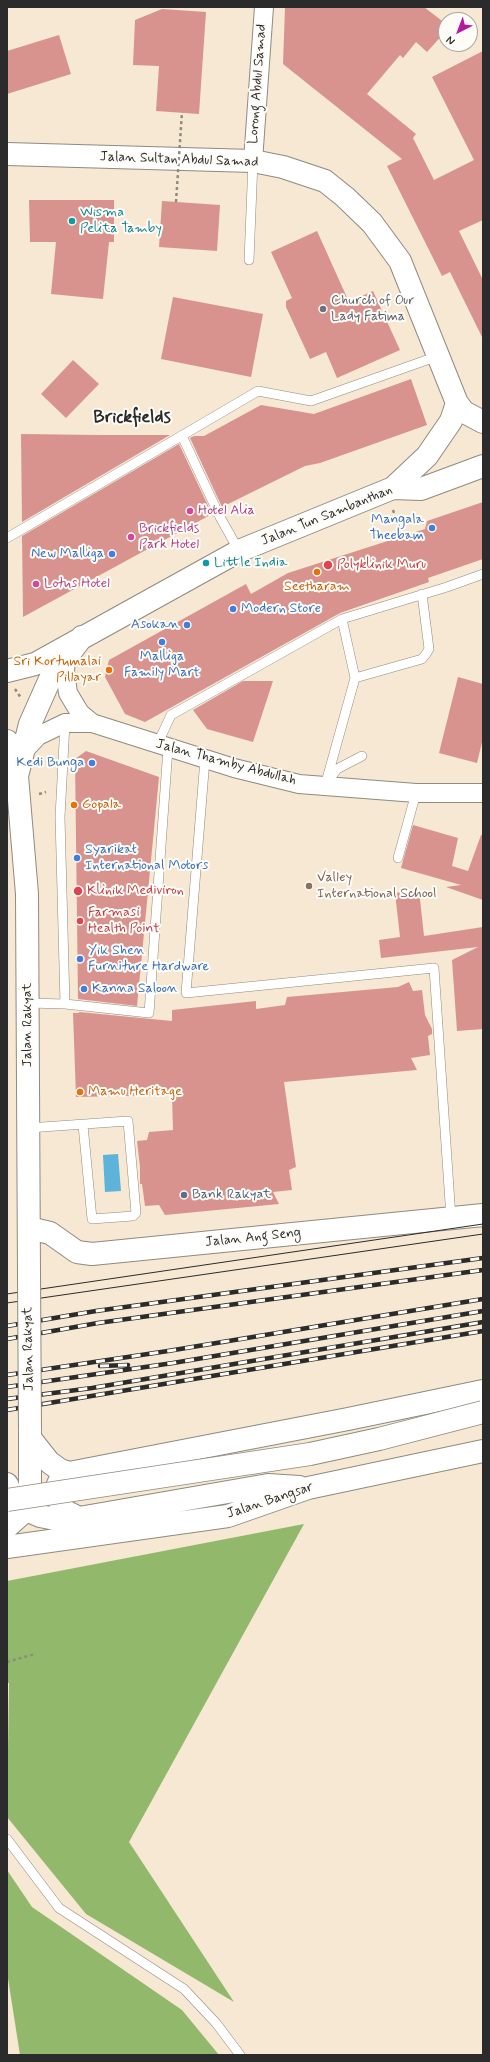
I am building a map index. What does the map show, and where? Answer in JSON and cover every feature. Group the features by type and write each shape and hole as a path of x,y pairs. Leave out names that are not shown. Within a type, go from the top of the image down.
{"main road":[{"name":"Jalan Sultan Abdul Samad","path":"7,154 253,161 283,167 325,182 345,197 372,223 400,261 458,403"},
{"path":"458,403 464,412 483,422"},
{"path":"390,489 427,456 451,421 458,403"},
{"name":"Jalan Tun Sambanthan","path":"7,671 35,664 239,551 390,489 421,489 483,466"},
{"name":"Jalan Rakyat","path":"16,1505 30,1492 30,1434 28,894 15,747 30,724 50,679 82,637"},
{"path":"7,852 12,849 22,836"},
{"name":"Jalan Ang Seng","path":"29,1228 50,1233 77,1252 92,1254 483,1215"},
{"path":"30,1434 49,1462 60,1470 69,1473 348,1419 483,1391"},
{"path":"16,1505 310,1454 379,1439 483,1412"},
{"name":"Jalan Bangsar","path":"7,1547 228,1516 308,1488 483,1451"},
{"path":"69,1473 59,1482 56,1489 58,1499 65,1511 79,1518"},
{"path":"7,1484 11,1494 18,1504 16,1505 7,1527"},
{"path":"16,1505 50,1519 79,1518 268,1485 308,1488"}],"street":[{"name":"Lorong Abdul Samad","path":"253,161 264,7"},
{"name":"Jalan Thamby Abdullah","path":"66,657 65,672 68,693 80,713 92,723"},
{"name":"Jalan Thamby Abdullah","path":"15,747 65,723 92,723 234,768 299,784 416,793 483,793"}],"lane":[{"path":"249,260 253,161"},
{"path":"7,538 258,391 311,401 438,356"},
{"path":"182,436 220,517 239,551"},
{"path":"28,1003 65,1004 149,1013 162,746 171,715 342,619 483,574"},
{"path":"356,678 422,659 426,654 429,649 422,594"},
{"path":"325,786 356,678 342,619"},
{"path":"65,723 60,817 65,1004"},
{"path":"325,786 337,769 362,756"},
{"path":"205,759 186,993 434,968 451,1218"},
{"path":"398,858 416,793"},
{"path":"28,1128 128,1121 136,1213 133,1216 96,1220 92,1219 83,1125"},
{"path":"7,1839 59,1908 184,1989 216,2023 240,2055"}],"path":[{"path":"176,202 182,112"},
{"path":"390,489 402,536"},
{"path":"7,1662 35,1654"}],"green space":[{"path":"304,1524 129,1842 234,2002 86,1914 7,1817 9,1683 7,1683 7,1581"},
{"path":"7,1870 32,1907 182,2010 219,2055 20,2055 7,1972"}],"water":[{"path":"118,1154 121,1191 105,1192 103,1155"}],"building":[{"path":"285,7 424,7 438,18 438,40 427,52 416,42 403,58 400,55 367,94 416,134 413,138 434,180 474,160 432,77 483,51 483,220 459,231 483,280 483,339 450,272 442,276 387,166 402,159 283,64"},
{"path":"162,9 206,12 199,114 156,111 159,66 133,65 135,20"},
{"path":"59,35 71,74 7,94 7,51"},
{"path":"29,200 114,200 114,242 109,242 103,299 51,294 56,242 30,242"},
{"path":"162,201 220,205 217,251 159,247"},
{"path":"317,231 349,302 373,291 400,350 337,378 326,352 310,359 286,307 286,301 292,298 271,252"},
{"path":"173,297 263,314 251,377 161,359"},
{"path":"73,360 99,384 66,418 41,394"},
{"path":"411,379 427,425 320,463 305,466 222,507 190,438 194,436 204,436 261,405 314,414"},
{"path":"21,434 100,435 170,435 22,522"},
{"path":"179,444 212,514 23,617 22,536"},
{"path":"483,502 483,559 428,578 429,582 340,613 145,722 125,714 105,677 109,660 246,584 251,594 288,573 425,529 427,521"},
{"path":"458,677 483,684 483,738 477,763 439,753"},
{"path":"243,681 273,681 253,742 207,729 193,710"},
{"path":"86,751 159,777 137,1006 78,999 75,759"},
{"path":"413,825 458,838 452,866 468,871 481,835 483,835 483,900 446,887 461,885 401,868"},
{"path":"419,890 424,936 483,927 483,1029 457,1031 452,960 478,947 381,958 379,940 400,937 395,893"},
{"path":"409,982 413,991 422,990 425,1015 432,1029 432,1034 428,1036 430,1055 411,1058 417,1070 284,1082 296,1167 289,1170 292,1190 273,1192 279,1204 165,1215 159,1205 145,1206 142,1184 140,1184 137,1141 147,1140 149,1132 173,1130 172,1095 76,1097 73,1013 79,1012 172,1021 172,1010 256,1001 256,1009 285,1005 287,997 398,987"}],"tram line":[{"path":"7,1294 483,1224"},
{"path":"7,1303 483,1234"}],"railway":[{"path":"7,1326 96,1311 483,1258"},
{"path":"7,1339 98,1323 483,1270"},
{"path":"7,1375 168,1351 483,1299"},
{"path":"7,1387 173,1363 483,1311"},
{"path":"7,1399 92,1388 483,1322"},
{"path":"7,1410 483,1331"},
{"path":"100,1366 128,1365"}],"place":[{"name":"Wisma Pelita Tamby","path":"72,221"},
{"name":"Church of Our Lady Fatima","path":"323,309"},
{"name":"Hotel Alia","path":"190,511"},
{"name":"Mangala Theebam","path":"432,528"},
{"name":"Brickfields Park Hotel","path":"131,537"},
{"name":"New Malliga","path":"112,554"},
{"name":"Little India","path":"206,563"},
{"name":"Polyklinik Muru","path":"328,565"},
{"name":"Seetharam","path":"317,572"},
{"name":"Lotus Hotel","path":"36,584"},
{"name":"Modern Store","path":"233,609"},
{"name":"Asokan","path":"187,625"},
{"name":"Malliga Family Mart","path":"162,642"},
{"name":"Sri Kortumalai Pillayar","path":"109,670"},
{"name":"Kedi Bunga","path":"92,763"},
{"name":"Gopala","path":"74,805"},
{"name":"Syarikat International Motors","path":"77,858"},
{"name":"Valley International School","path":"309,886"},
{"name":"Klinik Mediviron","path":"78,891"},
{"name":"Farmasi Health Point","path":"80,921"},
{"name":"Yik Shen Furniture Hardware","path":"80,959"},
{"name":"Kanna Saloon","path":"84,989"},
{"name":"Mamu Heritage","path":"80,1092"},
{"name":"Bank Rakyat","path":"184,1195"}],"district":[{"name":"Brickfields","path":"132,418"}]}
